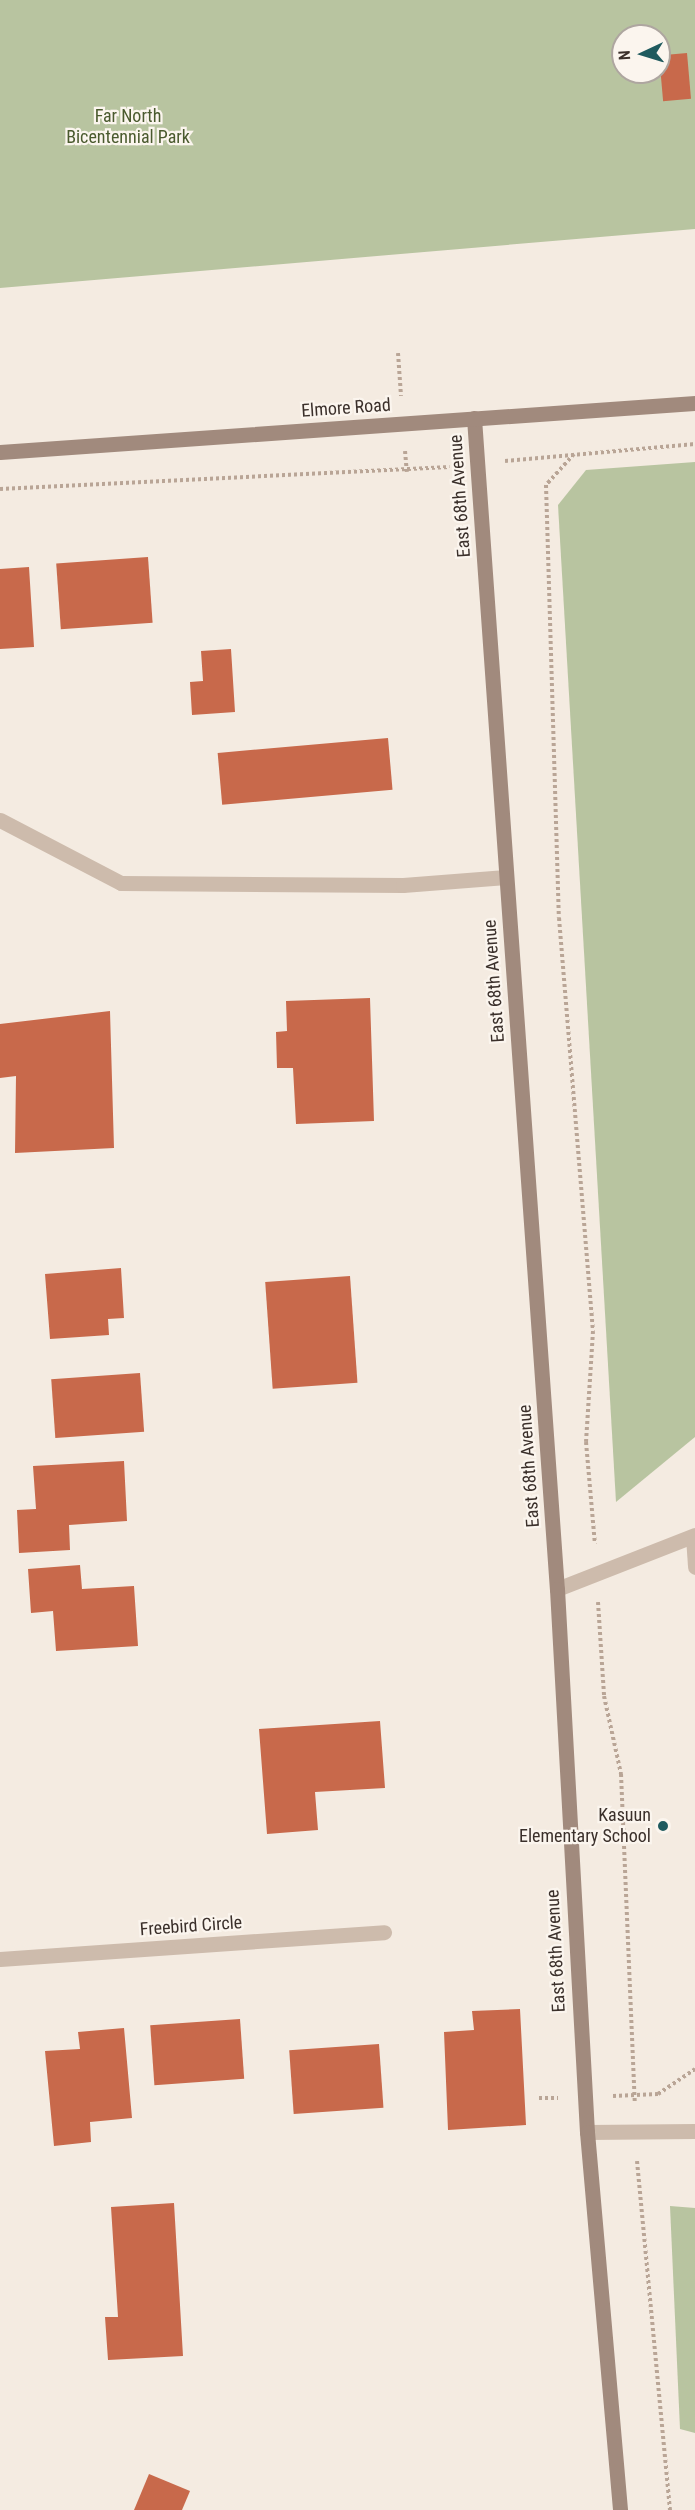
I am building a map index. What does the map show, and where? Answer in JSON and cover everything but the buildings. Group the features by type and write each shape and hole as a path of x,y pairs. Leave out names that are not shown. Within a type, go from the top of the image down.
{"street":[{"name":"Elmore Road","path":"0,452 695,403"},
{"name":"East 68th Avenue","path":"474,418 557,1589 587,2132 620,2510"},
{"path":"0,820 121,883 402,885 507,877"},
{"path":"557,1589 694,1536 695,1567"},
{"name":"Freebird Circle","path":"0,1959 384,1932"},
{"path":"587,2132 695,2131"}],"path":[{"path":"0,489 399,473 574,454 695,444"},
{"path":"574,454 546,485 559,918 593,1331 586,1442 604,1696 621,1774 636,2131 670,2510"},
{"path":"634,2096 658,2094 695,2069"}],"green space":[{"name":"Far North Bicentennial Park","path":"0,0 695,0 695,229 0,288"},
{"path":"695,462 695,1437 616,1502 558,505 586,470"},
{"path":"670,2206 695,2208 695,2433 680,2429"}],"place":[{"name":"Kasuun Elementary School","path":"663,1826"}]}
